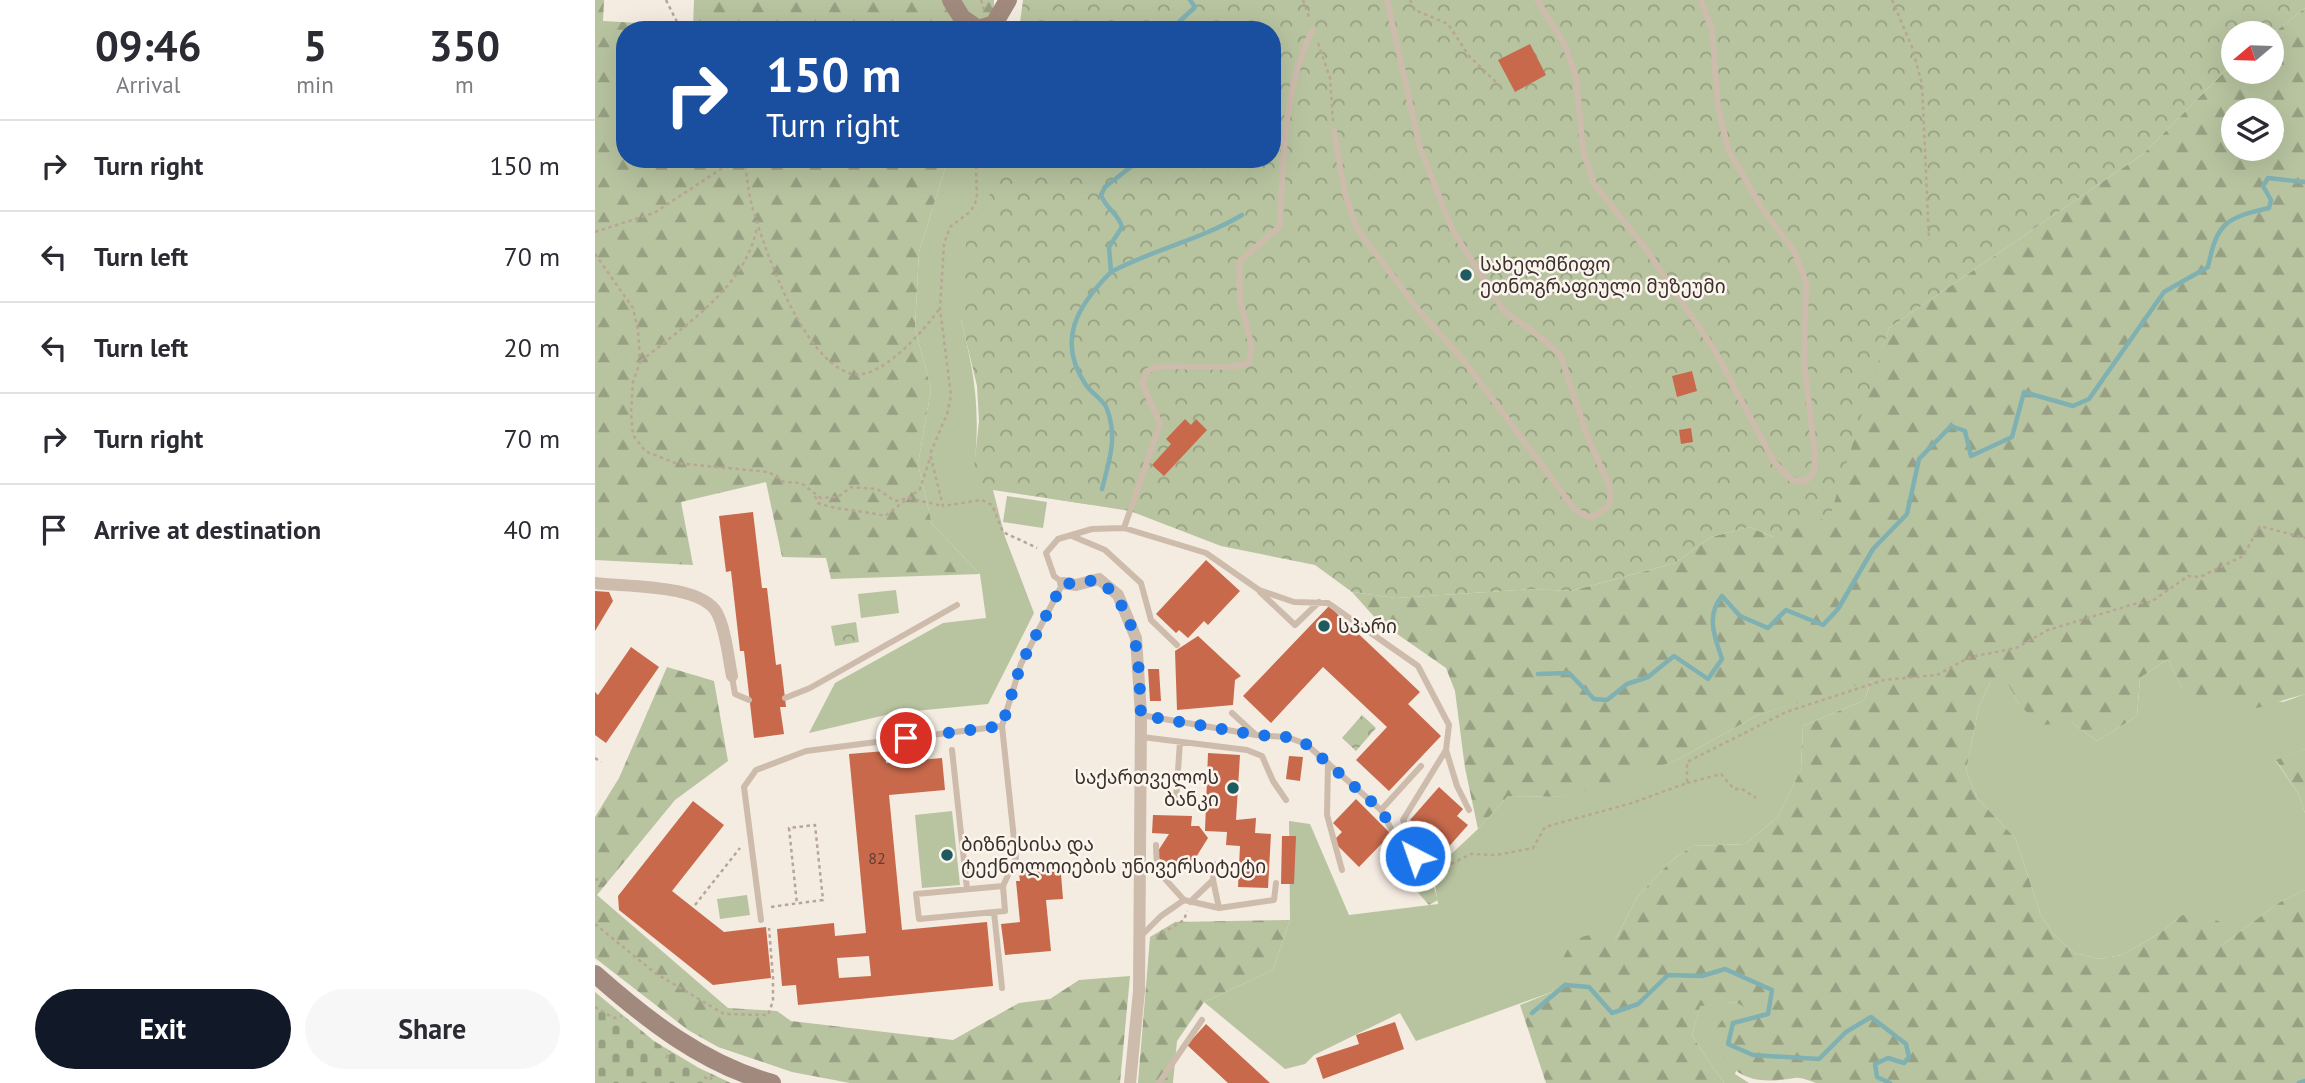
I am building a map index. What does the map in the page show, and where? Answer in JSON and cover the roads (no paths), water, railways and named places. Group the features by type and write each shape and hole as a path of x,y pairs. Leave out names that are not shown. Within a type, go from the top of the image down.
{"main road":[{"path":"951,0 966,21"},
{"path":"996,21 1008,0"},
{"path":"595,974 670,1035 717,1062 772,1083"}],"street":[{"path":"1063,583 1076,584 1098,579 1118,595 1136,638 1142,737 1146,937 1130,1083"},
{"path":"595,583 694,594 709,601 718,615 732,676"}],"lane":[{"path":"1334,131 1345,194 1357,229 1420,312 1465,362 1575,510 1591,518 1609,506 1612,490 1586,433 1560,356 1543,338 1504,311 1453,231 1420,148 1387,0"},
{"path":"1537,0 1565,46 1576,76 1584,150 1594,184 1646,249 1714,349 1773,462 1792,480 1805,482 1814,472 1815,456 1804,361 1806,282 1794,251 1761,207 1728,149 1718,107 1712,30 1700,0"},
{"path":"1124,528 1160,424 1142,383 1147,371 1158,366 1230,367 1248,363 1252,348 1240,299 1239,262 1280,226 1289,116 1305,46 1313,29"},
{"path":"1003,887 916,894 919,919 1005,911 1003,887 1016,858 1002,726 1021,664 1063,583 1054,576 1046,552 1058,539 1092,529 1124,528 1206,553 1259,590 1295,625 1319,602"},
{"path":"1070,536 1105,550 1141,583 1151,620 1177,645"},
{"path":"1259,590 1294,602 1319,602 1342,611 1418,666 1449,725 1446,750 1457,786 1469,810"},
{"path":"785,698 810,688 957,605"},
{"path":"732,676 735,694 749,700"},
{"path":"1232,713 1256,735"},
{"path":"1141,715 1256,735 1287,737 1306,744 1381,810 1401,841 1404,853 1412,858 1416,849 1406,829 1406,812 1446,750"},
{"path":"764,920 744,787 757,770 822,748 1002,726"},
{"path":"1142,737 1247,750 1262,756 1286,800"},
{"path":"1176,799 1180,742"},
{"path":"952,750 967,890"},
{"path":"1328,764 1327,815 1342,870"},
{"path":"1381,810 1421,766"},
{"path":"1156,845 1157,870 1187,901 1219,908 1274,900 1276,883"},
{"path":"1214,864 1213,880 1219,908"},
{"path":"1146,937 1213,880"},
{"path":"994,912 1002,988"},
{"path":"1159,1083 1202,1020"}],"waterway":[{"path":"1180,21 1195,7 1190,0"},
{"path":"1102,489 1110,459 1112,430 1105,406 1077,369 1072,354 1072,339 1080,311 1111,272 1109,247 1122,227 1101,195 1105,187 1129,168"},
{"path":"1538,674 1569,673 1594,699 1607,700 1627,684 1648,677 1674,656 1708,679 1722,659 1713,626 1714,611 1722,596 1740,616 1768,628 1786,610 1823,625 1838,609 1873,549 1907,514 1919,459 1951,426 1965,431 1971,456 2012,437 2024,392 2073,406 2089,399 2164,292 2208,267 2215,241 2225,225 2242,215 2269,208 2271,200 2263,186 2268,178 2305,182"},
{"path":"1111,272 1242,215"},
{"path":"1532,1013 1565,985 1589,987 1612,1013 1638,1004 1668,975 1702,976 1725,969 1772,990 1768,1014 1733,1023 1728,1044 1753,1055 1819,1059 1846,1032 1871,1017 1906,1044 1909,1057 1904,1063 1888,1058 1875,1064 1877,1077 1890,1083"},
{"path":"2299,1083 2305,1081"}],"place":[{"name":"სახელმწიფო ეთნოგრაფიული მუზეუმი","path":"1466,275"},
{"name":"სპარი","path":"1324,626"},
{"name":"საქართველოს ბანკი","path":"1233,788"},
{"name":"ბიზნესისა და ტექნოლოიების უნივერსიტეტი","path":"947,855"}]}
